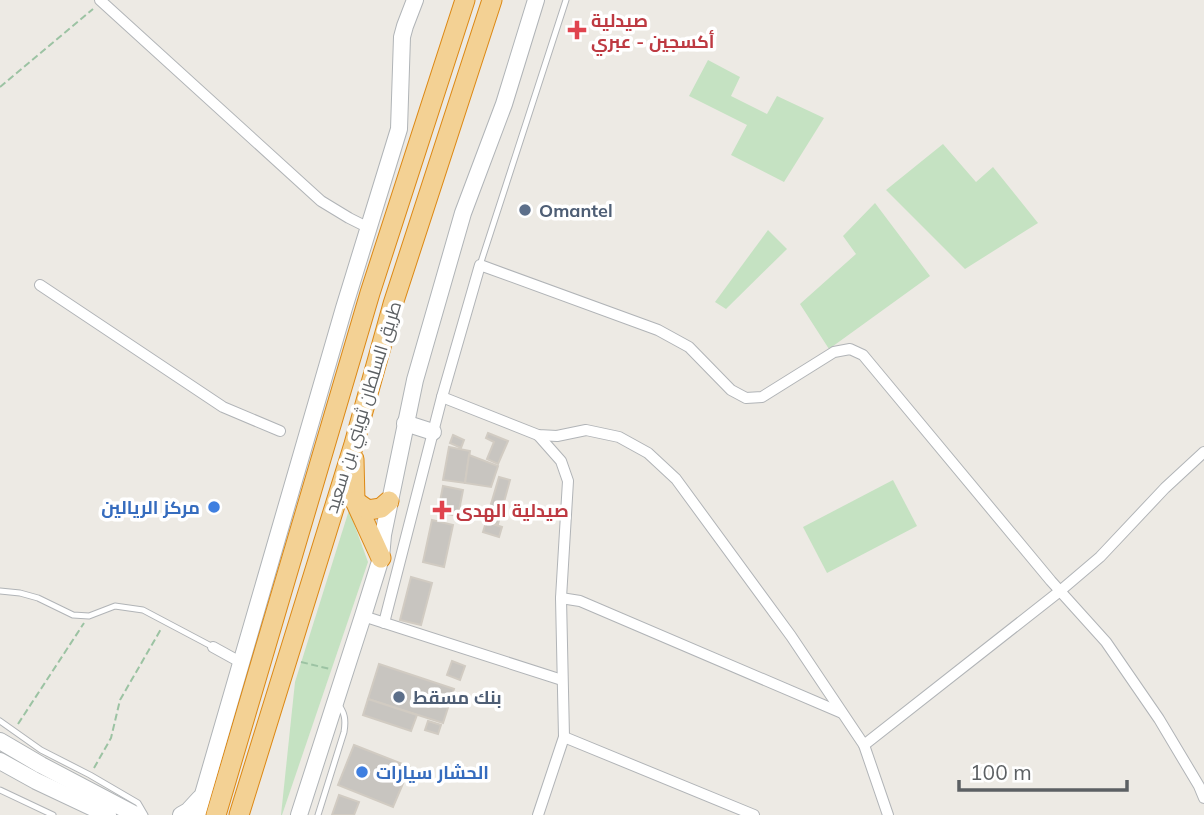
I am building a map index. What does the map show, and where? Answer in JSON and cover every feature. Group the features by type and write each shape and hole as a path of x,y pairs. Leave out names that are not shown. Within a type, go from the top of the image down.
{"highway":[{"name":"طريق السلطان ثويني بن سعيد","path":"216,815 370,293 465,0"},
{"name":"طريق السلطان ثويني بن سعيد","path":"239,815 354,444 394,304 492,0"},
{"path":"354,444 355,501 381,558"},
{"path":"355,501 368,510 381,508 390,501"}],"street":[{"path":"197,815 344,308 399,129 402,37 415,0"},
{"path":"299,815 381,558 383,535 415,380 463,213 504,103 536,0"},
{"path":"101,1 321,201 369,228"},
{"path":"384,622 442,397 480,265 658,330 689,346 731,390 746,398 762,397 834,352 850,349 863,355 1117,657 1159,719 1204,798"},
{"path":"40,285 223,407 280,431"},
{"path":"442,397 538,436 556,436 586,430 619,437 648,453 676,479 791,636 864,745 888,815"},
{"path":"405,423 433,432"},
{"path":"538,436 561,461 568,481 561,598 564,737 538,815"},
{"path":"864,745 1100,557 1165,488 1204,452"},
{"path":"561,598 580,601 842,713"},
{"path":"363,616 562,680"},
{"path":"213,647 242,663"},
{"path":"564,737 754,815"},
{"path":"4,747 136,815"},
{"path":"0,761 108,815"},
{"path":"181,815 198,802 205,790"}],"lane":[{"path":"480,265 566,0"},
{"path":"0,591 38,598 73,615 89,616 115,606 143,610 213,647"},
{"path":"318,815 344,732 342,709 335,700"},
{"path":"0,722 41,750 138,803 145,815"},
{"path":"0,790 53,815"}],"path":[{"path":"0,87 101,1"},
{"path":"14,731 89,616"},
{"path":"90,775 111,738 120,700 165,622"},
{"path":"286,659 344,674"}],"green space":[{"path":"708,60 740,77 731,96 767,114 777,96 824,118 784,182 731,155 747,125 689,96"},
{"path":"943,144 976,182 993,167 1038,223 965,269 886,190"},
{"path":"875,203 930,276 829,349 800,304 856,254 843,236"},
{"path":"768,230 787,249 726,309 715,302"},
{"path":"893,480 917,526 827,573 803,527"},
{"path":"349,510 368,562 281,815 295,682"}],"building":[{"path":"488,433 508,441 498,464 487,459 494,442 486,438"},
{"path":"453,435 464,440 461,448 450,443"},
{"path":"449,447 470,451 465,483 443,480"},
{"path":"469,455 498,466 491,487 465,483"},
{"path":"499,477 510,480 498,524 486,521"},
{"path":"443,486 463,490 458,516 438,512"},
{"path":"432,520 453,525 444,567 423,562"},
{"path":"486,522 502,527 499,537 483,532"},
{"path":"411,577 432,583 421,625 400,620"},
{"path":"452,661 465,666 460,680 447,675"},
{"path":"379,664 454,689 443,723 368,699"},
{"path":"368,699 417,715 411,731 363,715"},
{"path":"428,721 441,725 438,734 425,730"},
{"path":"354,745 410,767 393,807 338,785"},
{"path":"339,795 359,802 354,815 332,815"}],"place":[{"name":"صيدلية أكسجين - عبري","path":"577,30"},
{"name":"Omantel","path":"525,210"},
{"name":"مركز الريالين","path":"214,507"},
{"name":"صيدلية الهدى","path":"442,510"},
{"name":"بنك مسقط","path":"399,697"},
{"name":"الحشار سيارات","path":"362,772"}]}
